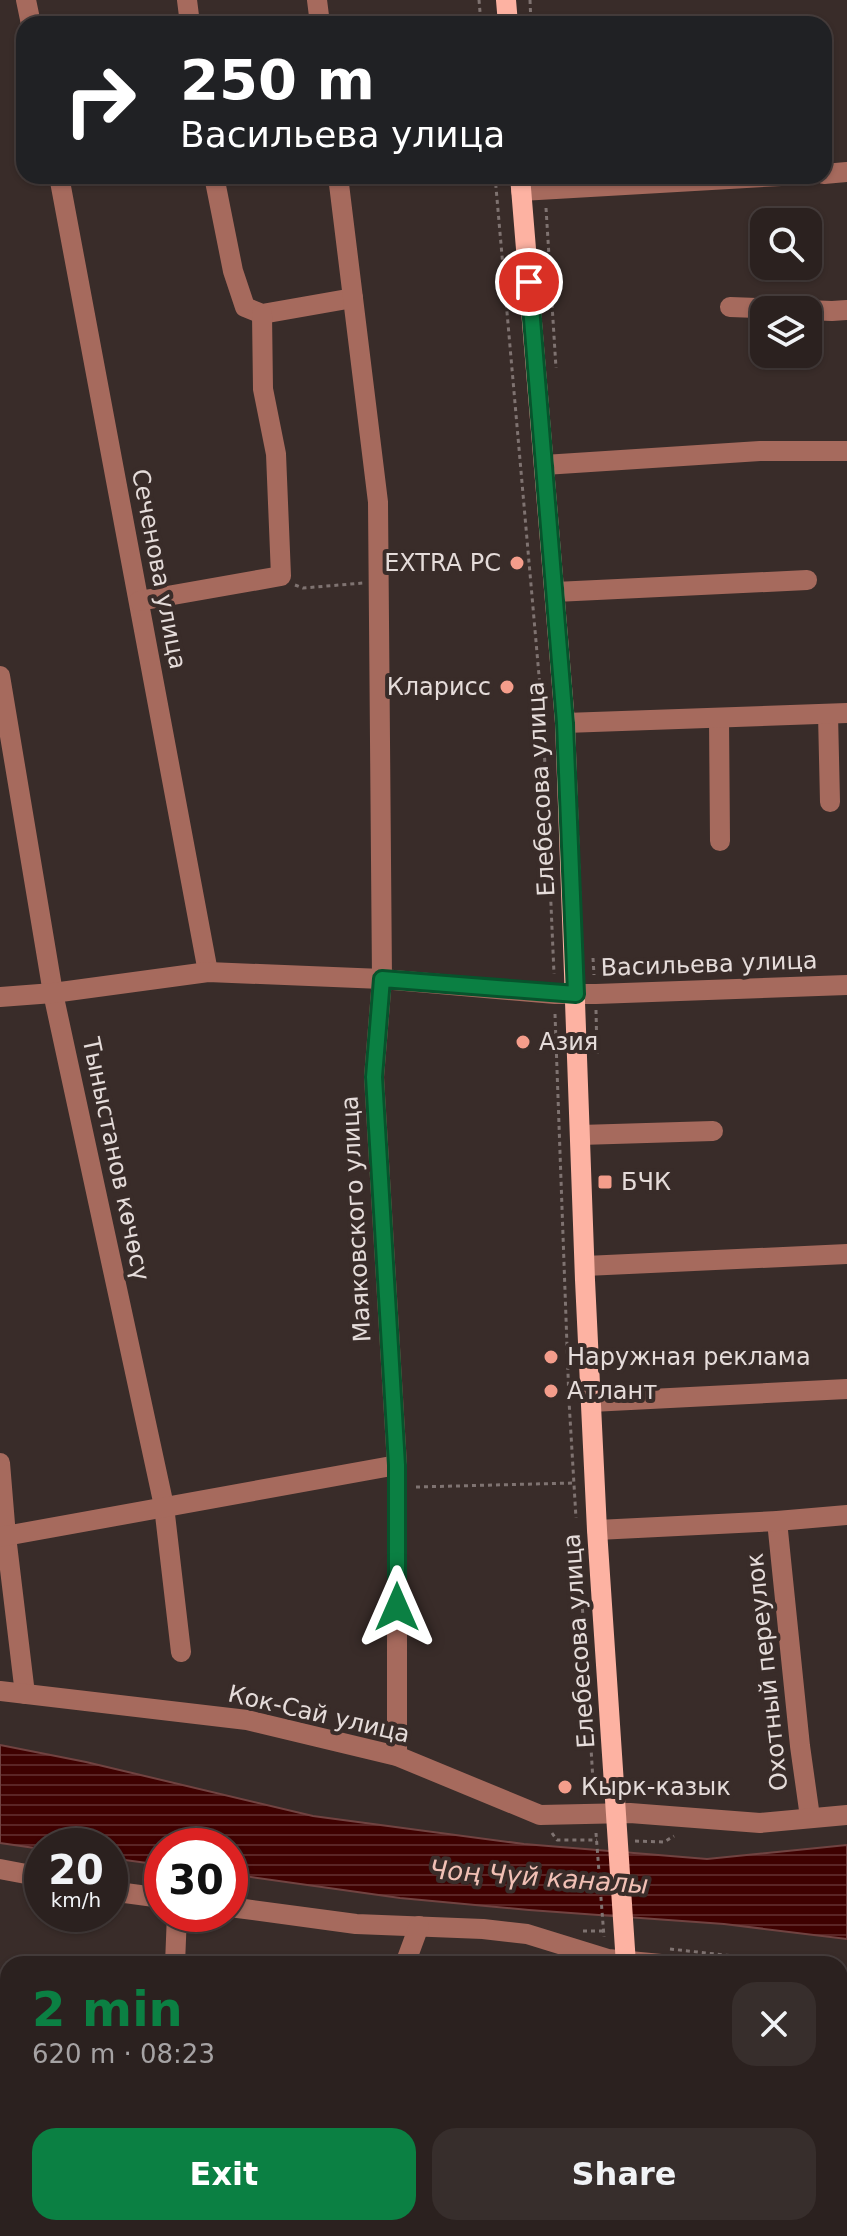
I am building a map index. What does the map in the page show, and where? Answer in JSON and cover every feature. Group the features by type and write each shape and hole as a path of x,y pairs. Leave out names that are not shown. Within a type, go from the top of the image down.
{"main road":[{"name":"Елебесова улица","path":"520,184 565,723 597,1530 622,1829 626,1956"}],"street":[{"name":"Сеченова улица","path":"61,184 208,972"},
{"path":"216,184 245,307 262,314 353,298"},
{"name":"Маяковского улица","path":"339,184 378,502 382,979 374,1077 397,1465 397,1756"},
{"path":"730,307 847,310"},
{"path":"139,601 281,576 276,454 263,389 262,314"},
{"path":"544,465 760,451 847,451"},
{"path":"555,592 807,580"},
{"name":"Тыныстанов көчөсү","path":"0,676 53,993 164,1506 181,1652"},
{"path":"565,723 838,714 830,802"},
{"path":"719,718 720,841"},
{"name":"Васильева улица","path":"0,997 208,972 382,979 576,994 847,985"},
{"path":"580,1135 713,1131"},
{"path":"585,1266 847,1254"},
{"path":"591,1402 847,1389"},
{"path":"0,1463 3,1536 25,1694"},
{"path":"3,1536 397,1465"},
{"path":"597,1530 847,1515"},
{"name":"Охотный переулок","path":"777,1521 810,1817"},
{"name":"Кок-Сай улица","path":"0,1691 247,1720 397,1756 540,1815 595,1813 622,1829 630,1813 760,1823 847,1815"},
{"path":"0,1869 24,1874"},
{"path":"248,1909 356,1924 483,1929 527,1934 598,1956"},
{"path":"408,1956 419,1926"},
{"path":"175,1956 176,1932"}],"path":[{"path":"281,576 303,588 379,582"},
{"path":"397,1487 574,1483"},
{"path":"622,1829 664,1842"},
{"path":"557,1840 597,1840"},
{"path":"598,1848 602,1922"}],"water":[{"name":"Чоң Чүй каналы","path":"0,1745 86,1762 313,1816 524,1844 707,1859 847,1845 847,1939 724,1924 400,1898 248,1877 248,1828 144,1828 144,1863 128,1860 128,1828 24,1828 24,1846 0,1843"}],"place":[{"name":"EXTRA PC","path":"517,563"},
{"name":"Кларисс","path":"507,687"},
{"name":"Азия","path":"523,1042"},
{"name":"БЧК","path":"605,1182"},
{"name":"Наружная реклама","path":"551,1357"},
{"name":"Атлант","path":"551,1391"},
{"name":"Кырк-казык","path":"565,1787"}],"route":[{"path":"397,1607 397,1465 374,1077 382,979 576,994 565,723 529,282"}]}
